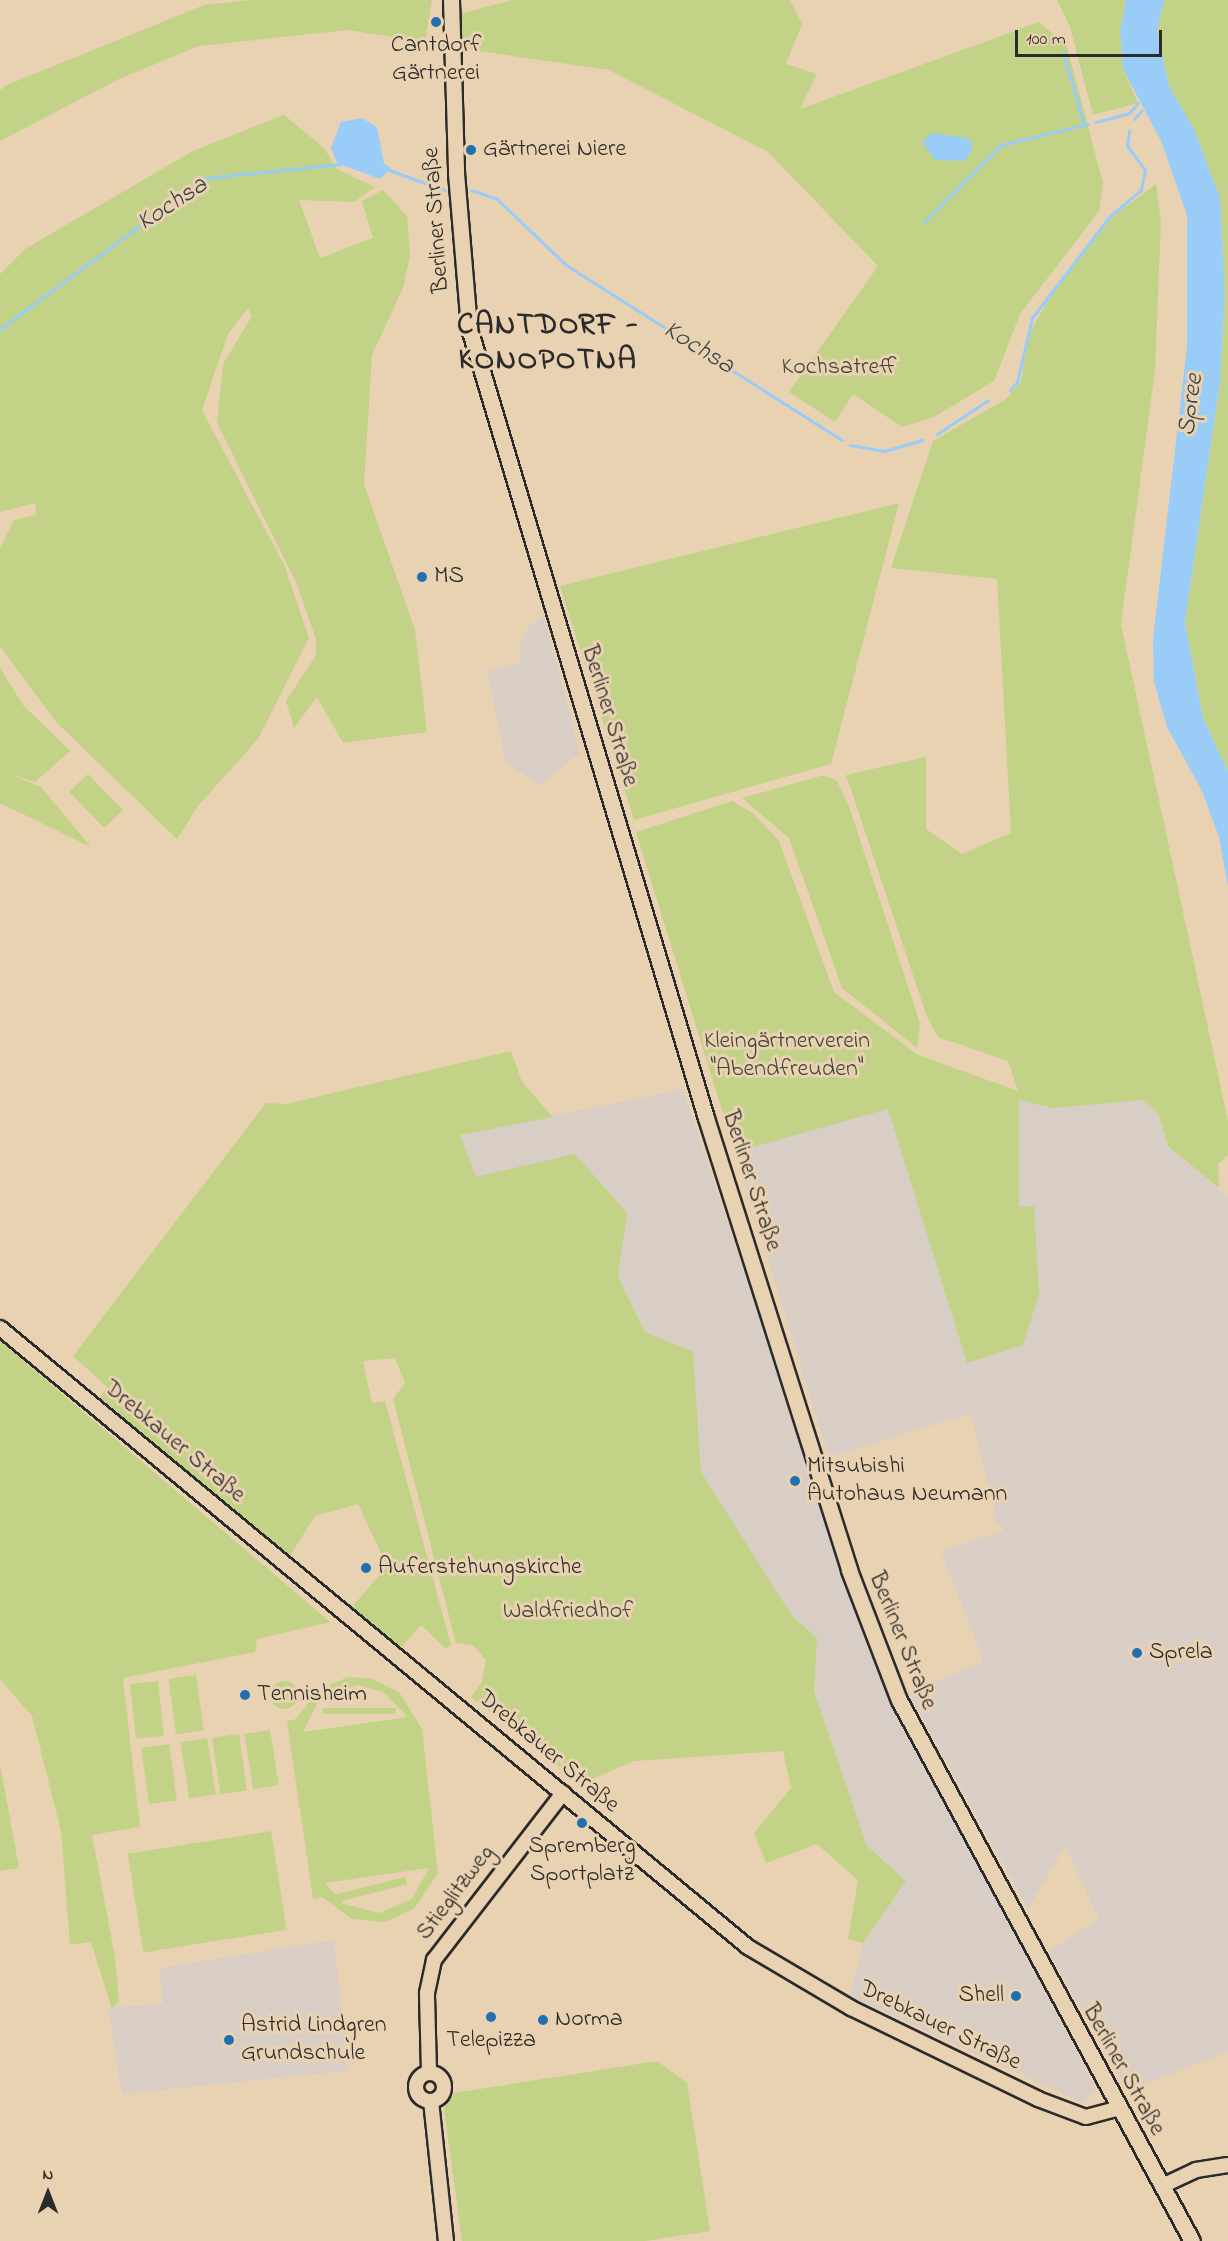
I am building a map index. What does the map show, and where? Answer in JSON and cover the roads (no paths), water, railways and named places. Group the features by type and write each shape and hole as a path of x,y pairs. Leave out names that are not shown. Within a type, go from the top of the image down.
{"main road":[{"name":"Berliner Straße","path":"451,0 456,173 469,328 706,1118 881,1662 990,1876 1192,2241"}],"street":[{"name":"Drebkauer Straße","path":"0,1329 748,1947 804,1984 1073,2114 1096,2117 1119,2108"},
{"name":"Stieglitzweg","path":"429,2072 427,1993 434,1960 563,1793"},
{"path":"431,2101 440,2098 445,2085 429,2072 416,2088 431,2101 446,2241"},
{"path":"1162,2186 1196,2169 1228,2165"}],"water":[{"name":"Spree","path":"1126,0 1164,0 1157,30 1169,86 1194,129 1220,198 1225,294 1220,382 1185,622 1203,718 1228,771 1228,887 1219,837 1202,791 1167,727 1154,682 1153,639 1187,347 1187,215 1161,141 1123,69 1120,31"},
{"path":"362,118 377,127 384,164 392,168 380,179 337,163 331,148 341,122"},
{"path":"932,133 966,138 973,143 970,155 963,161 935,160 922,142"}],"waterway":[{"path":"1063,53 1084,124"},
{"path":"1096,122 1129,113 1138,103"},
{"name":"Kochsa","path":"1134,119 1142,110"},
{"path":"924,222 1001,145 1087,124"},
{"name":"Kochsa","path":"1010,390 1017,382 1032,318 1109,217 1141,190 1145,170 1127,145 1129,130"},
{"name":"Kochsa","path":"0,329 204,178 341,164"},
{"name":"Kochsa","path":"389,170 444,190"},
{"name":"Kochsa","path":"471,190 497,199 566,265 842,440"},
{"name":"Kochsa","path":"937,434 988,400"},
{"name":"Kochsa","path":"850,445 884,451 922,440"}],"place":[{"name":"Cantdorf Gärtnerei","path":"436,22"},
{"name":"Gärtnerei Niere","path":"471,150"},
{"name":"MS","path":"422,577"},
{"name":"Mitsubishi Autohaus Neumann","path":"795,1481"},
{"name":"Auferstehungskirche","path":"366,1568"},
{"name":"Sprela","path":"1137,1653"},
{"name":"Tennisheim","path":"245,1695"},
{"name":"Spremberg Sportplatz","path":"582,1823"},
{"name":"Shell","path":"1016,1996"},
{"name":"Telepizza","path":"491,2017"},
{"name":"Norma","path":"543,2020"},
{"name":"Astrid Lindgren Grundschule","path":"229,2040"}],"district":[{"name":"CANTDORF - KONOPOTNA","path":"548,343"}],"park label":[{"name":"Kochsatreff","path":"839,368"},
{"name":"Kleingärtnerverein \"Abendfreuden\"","path":"787,1056"},
{"name":"Waldfriedhof","path":"568,1612"}]}
